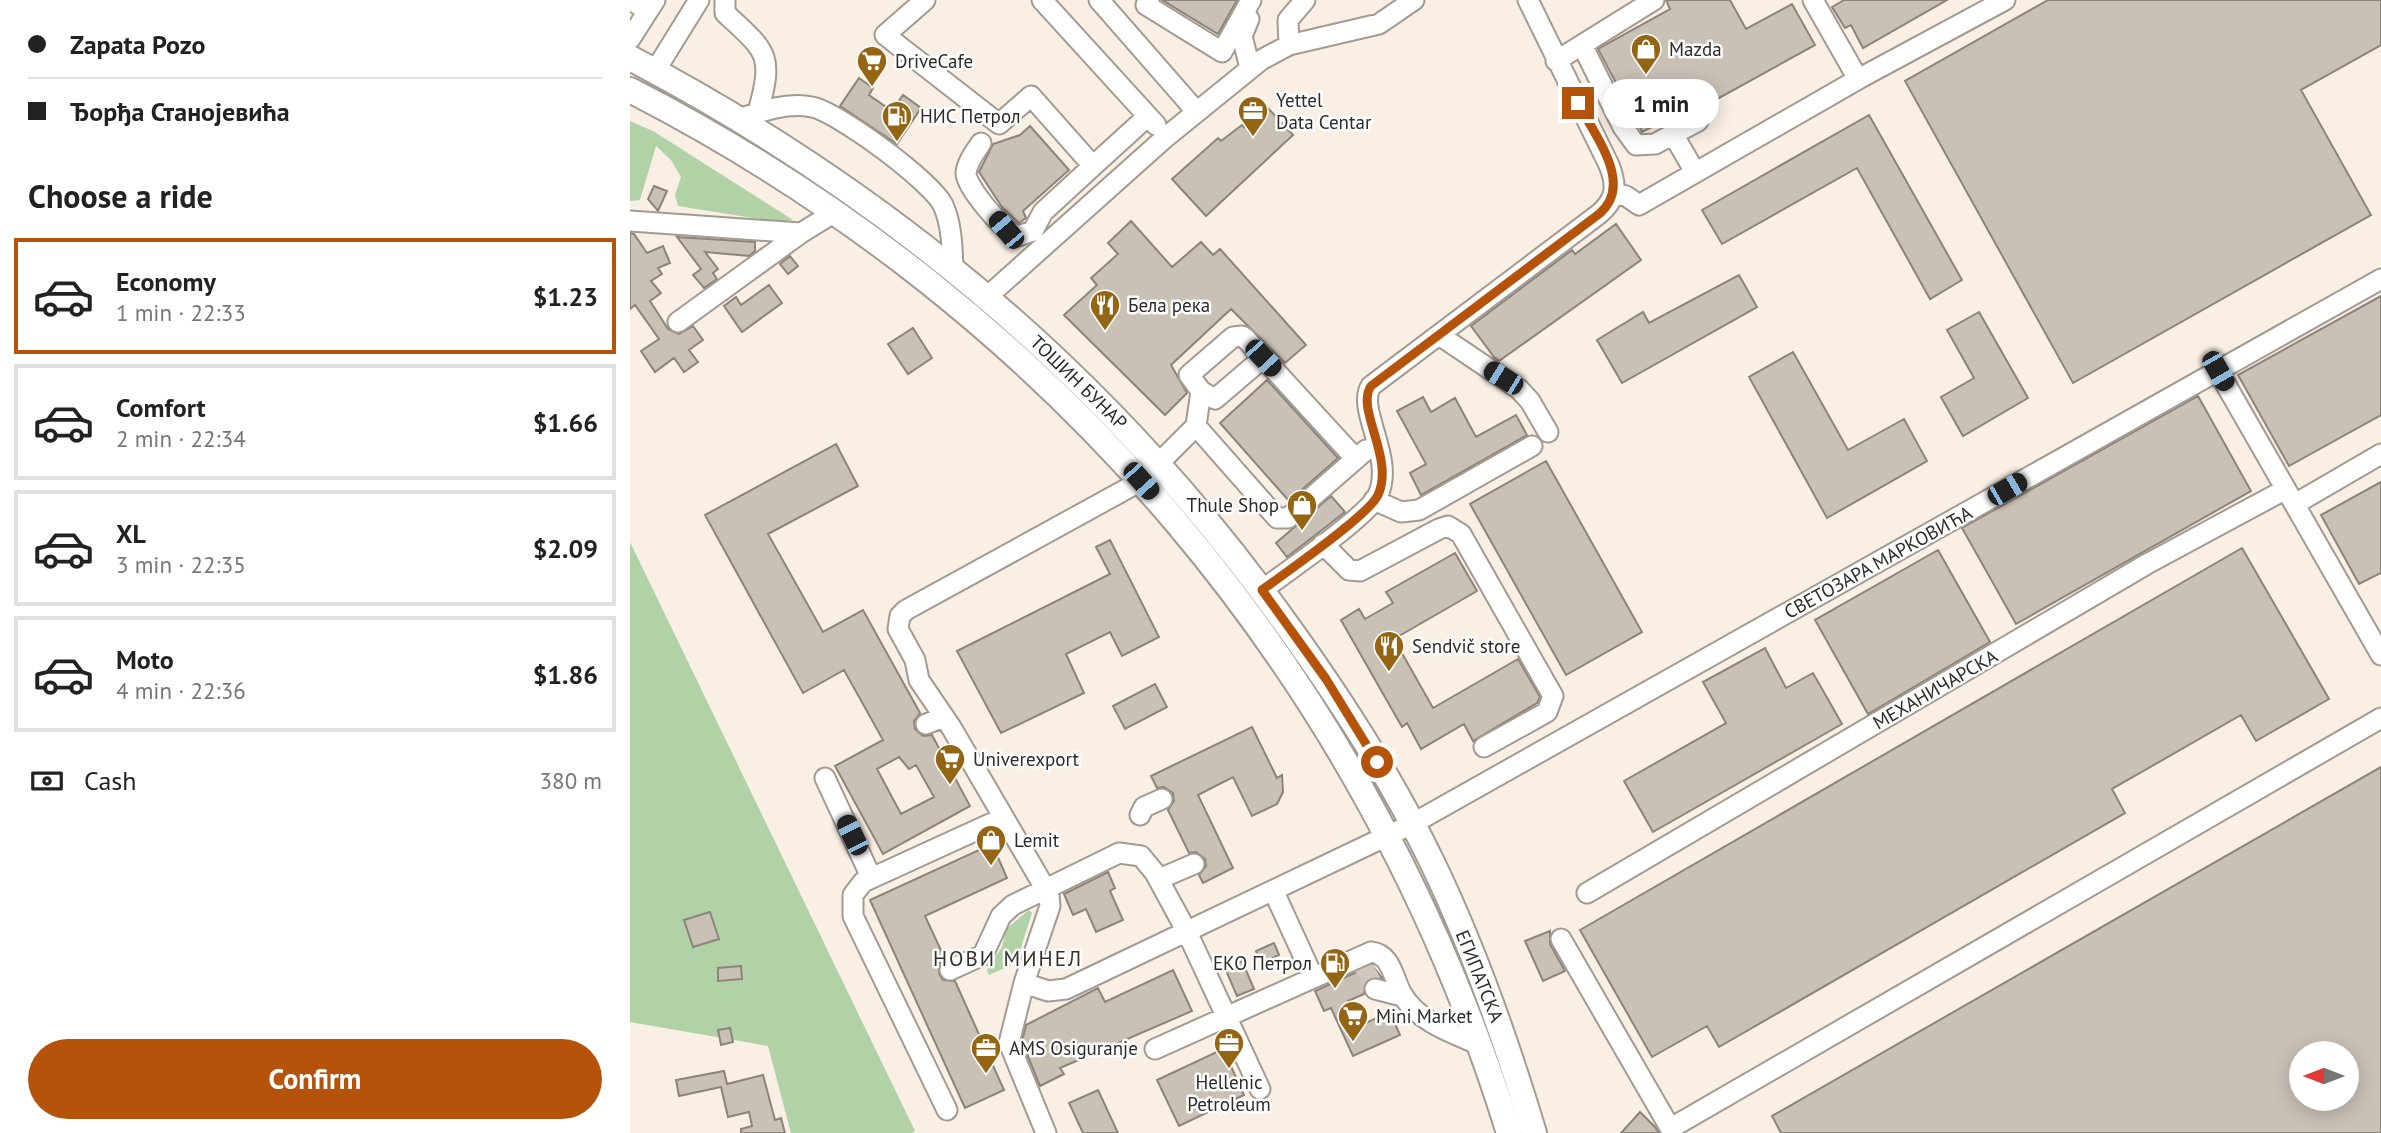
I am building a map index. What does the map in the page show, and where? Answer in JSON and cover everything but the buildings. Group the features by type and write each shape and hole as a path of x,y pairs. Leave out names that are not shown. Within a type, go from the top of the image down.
{"main road":[{"name":"ТОШИН БУНАР","path":"630,58 748,115 953,268 1067,367 1150,473 1273,647 1322,722 1387,837"},
{"name":"ТОШИН БУНАР","path":"630,90 734,148 835,212 975,319 1150,473 1262,590 1333,689 1412,824"},
{"name":"ЕГИПАТСКА","path":"1412,824 1480,971 1534,1133"},
{"name":"ЕГИПАТСКА","path":"1387,837 1440,948 1480,1045 1509,1133"}],"street":[{"path":"630,40 652,5 631,0"},
{"path":"654,71 699,0"},
{"path":"725,0 725,13 761,46 766,58 765,81 748,115"},
{"path":"925,0 885,35 999,124 1031,96 1093,166"},
{"path":"1042,0 1166,136"},
{"path":"1099,0 1196,111"},
{"path":"1289,45 1289,20 1305,0"},
{"path":"988,296 1166,136 1250,68 1289,45 1378,24 1414,0"},
{"path":"1262,590 1323,544 1374,500 1382,480 1379,443 1366,400 1367,391 1599,214 1615,193 1615,179 1609,165 1528,0"},
{"path":"1813,0 1858,79"},
{"path":"1556,61 1654,1"},
{"path":"1615,193 1626,196 1639,205 1997,2"},
{"path":"1250,68 1242,36 1254,3"},
{"path":"1224,77 1222,52 1254,3"},
{"path":"1141,6 1222,52"},
{"path":"1581,45 1623,127 1636,145 1655,144 1698,121"},
{"path":"748,115 790,106 815,107 912,171 936,193 944,207 950,225 953,268"},
{"path":"981,143 968,165 969,185 1006,230 1018,236 1033,231 1043,212 1148,116"},
{"path":"1674,134 1695,172"},
{"path":"678,322 800,233 835,212"},
{"path":"630,222 800,233"},
{"name":"СВЕТОЗАРА МАРКОВИЋА","path":"1387,837 2381,279"},
{"path":"1440,335 1519,389 1530,401 1548,432"},
{"path":"1263,358 1215,399 1201,391 1189,375 1233,337 1242,336 1263,358 1355,458"},
{"path":"2218,371 2381,655"},
{"path":"1046,1133 1009,1043 1024,983 1050,906 1047,888 928,695 898,625 902,613 1150,473 1196,426 1201,391"},
{"path":"1196,426 1274,516 1281,519 1289,517 1355,458 1379,443"},
{"path":"1374,500 1401,512 1419,510 1532,446"},
{"name":"МЕХАНИЧАРСКА","path":"1587,893 2147,564 2381,454"},
{"path":"1323,544 1343,566 1360,571 1439,528 1448,526 1461,534 1553,696 1547,712 1484,747"},
{"path":"926,724 944,717"},
{"path":"1561,939 1672,1131 2381,719"},
{"path":"825,778 872,877"},
{"path":"1140,815 1144,807 1162,799"},
{"path":"947,1110 853,916 855,890 872,877 1003,818"},
{"path":"1024,983 1048,991 1066,989 1387,837"},
{"path":"950,970 983,955 1004,912 1047,888 1125,852 1145,859 1159,879 1187,932 1260,1089"},
{"path":"1159,879 1194,864"},
{"path":"1274,892 1313,977"},
{"path":"1155,1049 1313,977 1361,962 1371,952 1382,955 1402,996 1433,1024 1480,1045"},
{"path":"1375,989 1402,996"}],"green space":[{"path":"630,121 653,131 793,220 778,222 678,206 675,195 681,177 671,160 656,146 640,200 630,201"},
{"path":"630,542 915,1131 912,1133 791,1133 768,1046 630,1022"},
{"path":"1029,910 1032,913 1016,963 989,975 987,970 1002,947 1006,929"}],"tunnel":[{"path":"1364,967 1375,989"}],"place":[{"name":"Mazda","path":"1646,76"},
{"name":"DriveCafe","path":"872,88"},
{"name":"Yettel Data Centar","path":"1253,138"},
{"name":"НИС Петрол","path":"897,143"},
{"name":"Бела река","path":"1105,332"},
{"name":"Thule Shop","path":"1302,532"},
{"name":"Sendvič store","path":"1389,673"},
{"name":"Univerexport","path":"950,786"},
{"name":"Lemit","path":"991,867"},
{"name":"ЕКО Петрол","path":"1335,990"},
{"name":"Mini Market","path":"1353,1043"},
{"name":"Hellenic Petroleum","path":"1229,1070"},
{"name":"AMS Osiguranje","path":"986,1075"}],"district":[{"name":"НОВИ МИНЕЛ","path":"1008,958"}],"route":[{"path":"1377,762 1326,679 1262,590 1358,516 1378,495 1383,467 1366,400 1371,386 1607,208 1612,201 1615,179 1578,103"}]}
